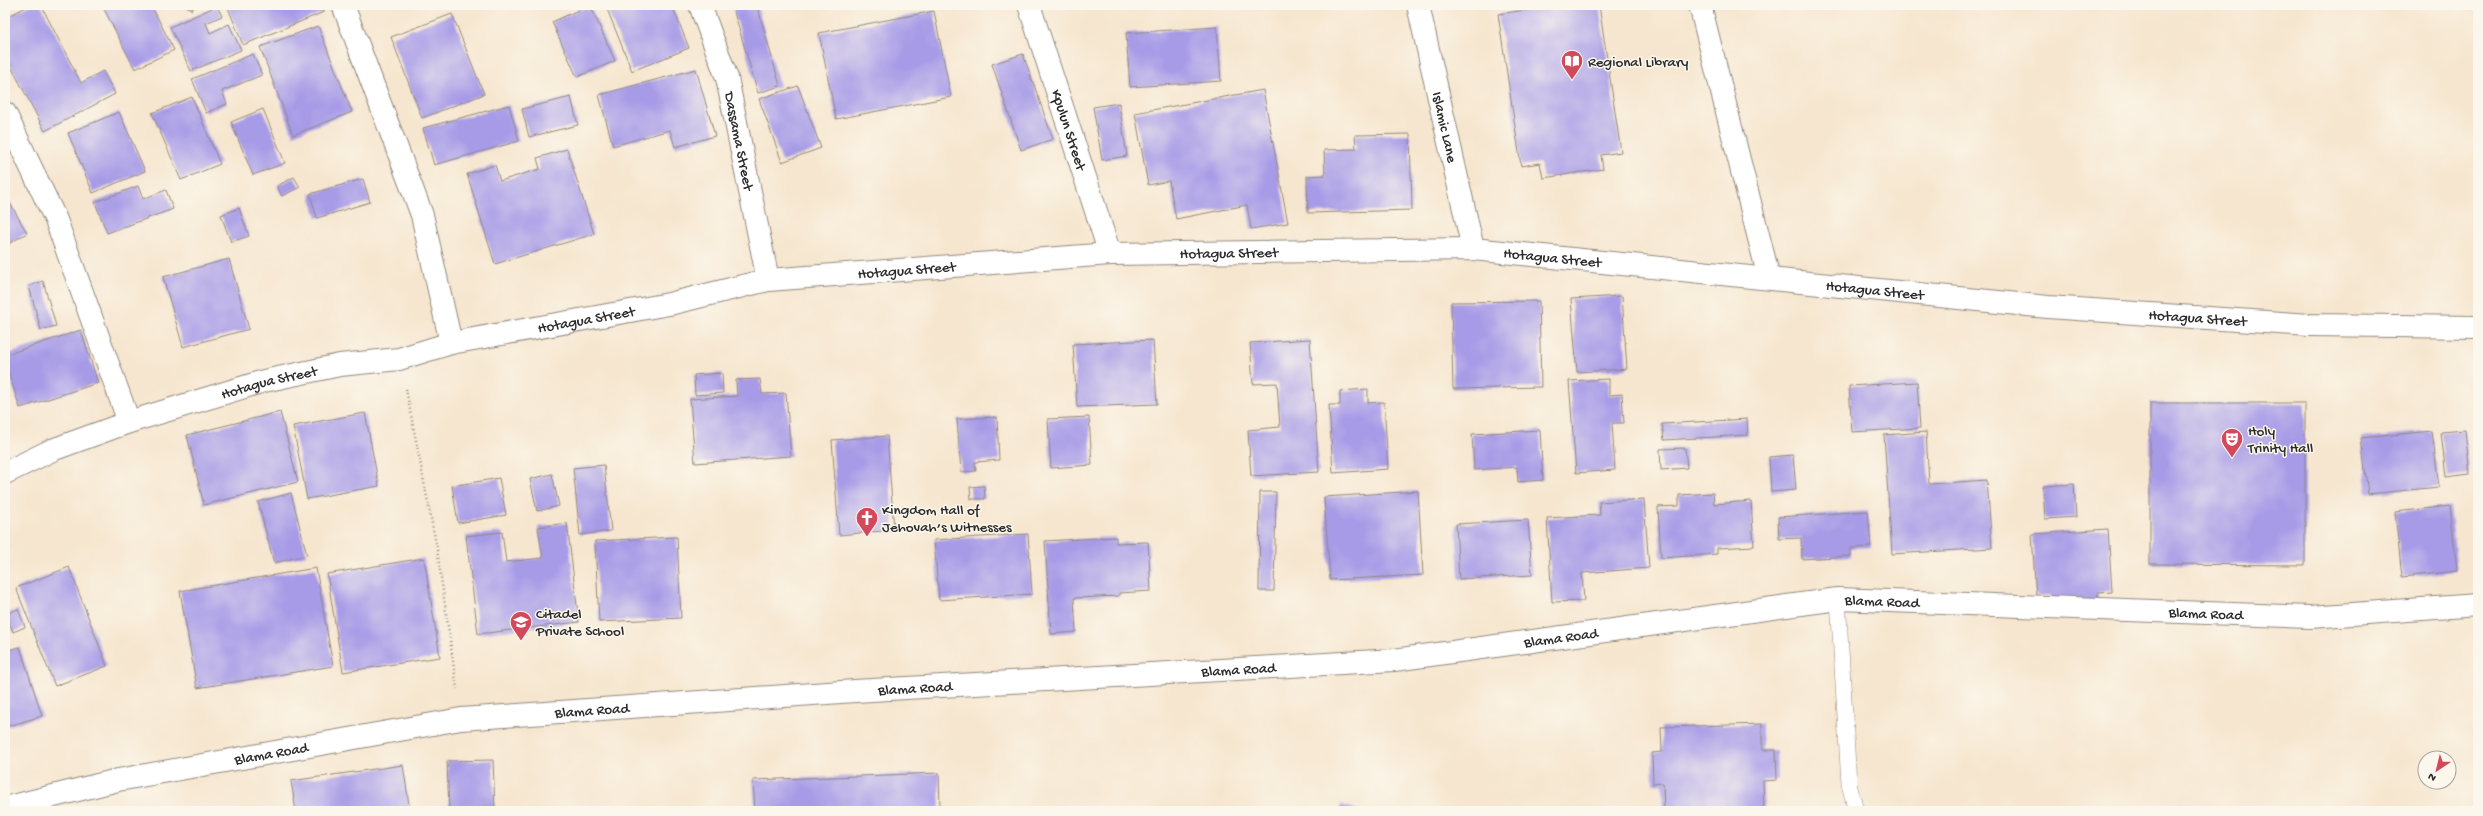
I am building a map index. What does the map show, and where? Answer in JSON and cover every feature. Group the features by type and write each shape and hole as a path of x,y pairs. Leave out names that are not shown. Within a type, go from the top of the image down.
{"street":[{"path":"343,5 422,215 451,343"},
{"name":"Dassama Street","path":"700,5 727,78 768,280"},
{"name":"Kpulun Street","path":"1029,5 1110,254"},
{"name":"Islamic Lane","path":"1418,5 1472,249"},
{"path":"1700,5 1769,278"},
{"path":"5,113 56,220 129,422"},
{"name":"Hotagua Street","path":"5,473 52,450 129,422 264,381 340,365 399,358 451,343 668,304 768,280 1110,254 1472,249 2056,308 2309,325 2478,327"},
{"name":"Blama Road","path":"5,808 118,780 461,719 855,691 1394,660 1838,599 2310,617 2478,605"}],"lane":[{"path":"1838,599 1849,784 1856,811"}],"path":[{"path":"399,358 416,434 437,549 461,719"}],"building":[{"path":"30,5 41,5 81,83 103,71 115,94 45,131 5,55 5,18"},
{"path":"102,5 151,5 174,50 135,69"},
{"path":"185,5 195,5 192,10"},
{"path":"227,5 321,5 324,12 243,45"},
{"path":"590,5 615,61 577,77 552,22"},
{"path":"616,5 672,5 689,48 632,71 607,9"},
{"path":"732,5 757,5 780,86 758,93"},
{"path":"1562,5 1599,5 1621,152 1601,155 1603,169 1543,178 1540,163 1521,166 1498,14"},
{"path":"217,6 222,16 206,23 210,33 229,24 241,50 191,71 170,27"},
{"path":"934,11 951,97 836,119 819,33"},
{"path":"452,14 484,94 422,118 391,37"},
{"path":"318,26 352,112 293,135 260,47"},
{"path":"1217,27 1221,81 1130,87 1126,33"},
{"path":"253,54 262,75 222,91 227,104 206,113 192,79"},
{"path":"1023,54 1053,139 1021,150 992,64"},
{"path":"696,69 715,136 675,147 670,130 613,146 599,95"},
{"path":"798,86 821,148 782,162 759,99"},
{"path":"1263,90 1288,223 1251,229 1247,205 1176,219 1169,181 1148,185 1135,113"},
{"path":"192,97 220,164 181,180 152,113"},
{"path":"571,97 578,125 529,137 522,109"},
{"path":"1119,103 1127,156 1102,160 1093,107"},
{"path":"509,105 519,141 434,165 423,128"},
{"path":"263,109 285,163 253,175 231,122"},
{"path":"119,112 145,171 93,193 68,133"},
{"path":"1410,134 1412,210 1308,213 1307,176 1325,175 1324,150 1356,149 1355,135"},
{"path":"567,149 594,234 495,264 467,174 495,165 500,181 540,169 537,158"},
{"path":"294,177 300,187 282,196 277,186"},
{"path":"363,179 370,202 317,218 310,194"},
{"path":"138,186 143,199 166,190 173,209 107,233 95,202"},
{"path":"5,194 27,233 5,246"},
{"path":"239,208 249,236 231,242 221,215"},
{"path":"229,259 249,329 183,347 163,277"},
{"path":"43,281 56,326 41,330 29,286"},
{"path":"1622,296 1627,369 1577,372 1571,299"},
{"path":"1539,301 1541,387 1453,389 1451,302"},
{"path":"81,330 98,383 20,408 5,362 5,355"},
{"path":"1310,339 1319,472 1251,476 1248,430 1280,427 1277,383 1253,384 1250,343"},
{"path":"1153,340 1157,404 1077,407 1073,344"},
{"path":"722,373 723,393 695,395 694,375"},
{"path":"760,379 762,394 786,393 791,456 695,463 690,399 737,396 736,380"},
{"path":"1609,379 1609,395 1622,394 1624,423 1612,423 1615,470 1576,473 1569,381"},
{"path":"1917,382 1920,428 1852,432 1849,386"},
{"path":"1368,389 1368,403 1384,402 1388,469 1333,473 1329,405 1340,405 1340,391"},
{"path":"2150,403 2305,403 2305,565 2150,564"},
{"path":"280,412 298,482 204,505 187,435"},
{"path":"365,413 379,486 307,499 293,426"},
{"path":"997,417 999,460 975,462 976,471 961,472 957,419"},
{"path":"1089,417 1092,465 1051,468 1048,419"},
{"path":"1747,419 1748,435 1664,440 1662,424"},
{"path":"1540,430 1543,480 1518,482 1517,467 1474,470 1472,434"},
{"path":"2465,430 2470,474 2446,477 2441,432"},
{"path":"2432,431 2439,487 2368,494 2361,438"},
{"path":"1926,432 1929,484 1987,480 1992,548 1892,554 1884,435"},
{"path":"887,436 894,530 839,535 832,440"},
{"path":"1685,448 1687,468 1661,470 1660,449"},
{"path":"1793,455 1796,490 1771,492 1769,457"},
{"path":"604,465 611,531 580,535 573,468"},
{"path":"552,474 559,506 537,511 530,479"},
{"path":"499,478 506,515 458,523 452,486"},
{"path":"2074,484 2076,517 2045,519 2043,486"},
{"path":"984,486 985,499 971,499 970,487"},
{"path":"1418,491 1423,575 1330,580 1324,497"},
{"path":"1260,492 1276,492 1274,591 1259,591"},
{"path":"291,493 307,555 274,563 258,502"},
{"path":"1713,493 1714,504 1751,501 1754,546 1717,548 1717,554 1661,558 1658,507 1679,506 1679,495"},
{"path":"1644,499 1649,568 1582,573 1584,601 1552,602 1547,518 1600,515 1599,502"},
{"path":"2450,506 2457,571 2402,577 2395,512"},
{"path":"1868,511 1871,547 1851,548 1851,556 1802,559 1801,538 1779,539 1778,517"},
{"path":"1528,520 1532,575 1459,579 1456,524"},
{"path":"567,523 579,622 478,634 466,536 502,532 506,562 543,558 538,527"},
{"path":"2108,529 2112,592 2098,593 2098,604 2051,607 2050,596 2036,597 2032,534"},
{"path":"1028,534 1032,594 939,600 934,540"},
{"path":"677,537 681,618 599,622 595,541"},
{"path":"1116,537 1116,543 1148,542 1151,591 1119,593 1119,596 1074,598 1076,632 1051,634 1045,541"},
{"path":"424,558 440,657 343,672 327,574"},
{"path":"69,567 107,666 55,686 16,588"},
{"path":"316,568 333,666 197,688 180,591"},
{"path":"18,609 25,627 13,632 6,614"},
{"path":"20,647 42,716 5,727 5,651"},
{"path":"1762,724 1762,750 1776,750 1777,780 1763,781 1764,811 1664,811 1663,783 1653,784 1652,753 1662,752 1661,727"},
{"path":"493,760 495,811 449,811 447,761"},
{"path":"403,765 410,811 296,811 291,781"},
{"path":"939,773 940,811 755,811 753,780"},
{"path":"1341,804 1361,811 1339,811"}],"place":[{"name":"Regional Library","path":"1572,80"},
{"name":"Holy Trinity Hall","path":"2232,458"},
{"name":"Kingdom Hall of Jehovah’s Witnesses","path":"867,538"},
{"name":"Citadel Private School","path":"521,642"}]}
